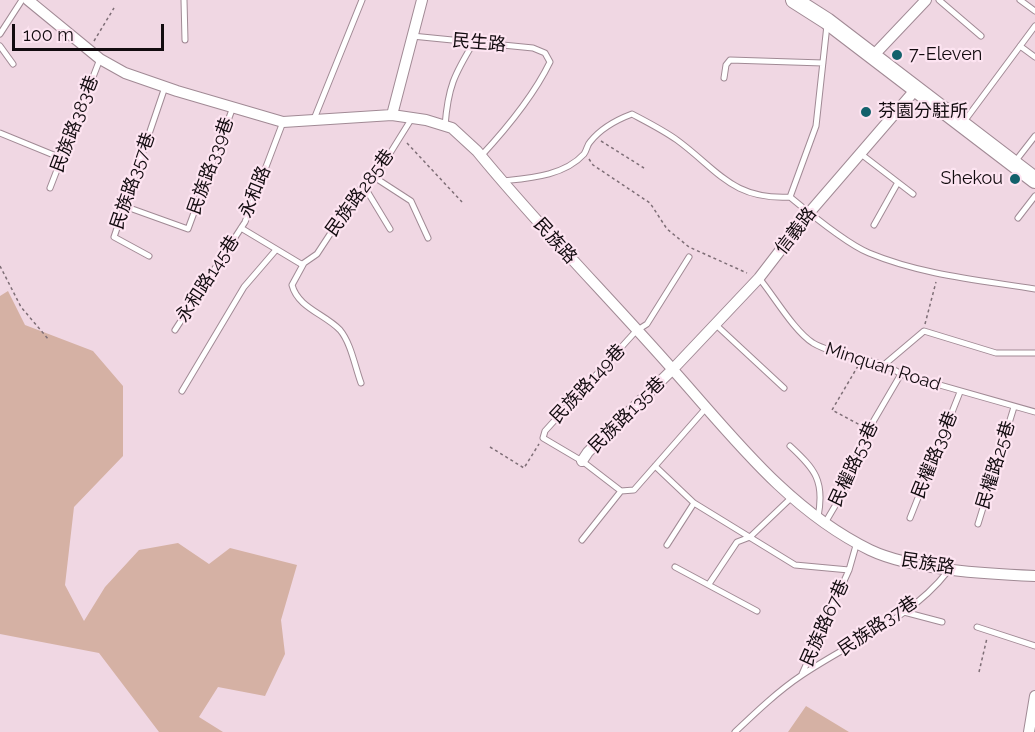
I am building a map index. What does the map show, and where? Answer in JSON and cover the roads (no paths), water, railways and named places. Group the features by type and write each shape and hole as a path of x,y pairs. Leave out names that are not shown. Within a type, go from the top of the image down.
{"street":[{"name":"民族路","path":"28,0 100,59 125,73 165,87 284,122 392,115 452,128 481,156 636,331 791,498 857,542 897,560 949,568 1035,576"},
{"path":"392,115 422,0"},
{"path":"794,0 819,13 872,57 1035,180"},
{"path":"872,57 926,0"},
{"name":"信義路","path":"673,369 759,278 809,213 916,89"},
{"name":"民族路135巷","path":"582,461 588,452 673,369"},
{"path":"1029,732 1035,696"}],"lane":[{"path":"0,34 22,0"},
{"path":"184,0 185,40"},
{"path":"313,121 362,0"},
{"path":"939,0 981,36"},
{"path":"1020,0 1035,11"},
{"path":"789,197 816,126 824,63 819,13"},
{"path":"962,124 1035,26"},
{"name":"民生路","path":"412,36 533,48 545,53 550,62 543,78 504,132 481,156"},
{"path":"445,126 451,83 474,42"},
{"path":"0,46 13,64"},
{"path":"1020,46 1035,57"},
{"name":"民族路383巷","path":"50,188 100,59"},
{"path":"724,78 726,65 730,60 824,63"},
{"name":"民族路357巷","path":"148,256 114,237 165,87"},
{"name":"民族路339巷","path":"124,206 188,229 233,107"},
{"path":"501,181 550,174 569,166 586,153 595,137 614,121 632,114 677,140 717,176 751,195 769,198 789,197 866,252 938,275 1035,289"},
{"name":"民族路285巷","path":"304,263 317,254 364,186 374,177 412,118"},
{"name":"永和路","path":"284,122 241,228 275,250 301,264 304,263"},
{"path":"0,133 61,158"},
{"path":"1013,164 1035,136"},
{"path":"861,154 897,184 913,194"},
{"path":"374,177 411,201 428,238"},
{"path":"874,225 897,184"},
{"path":"364,186 390,229"},
{"path":"1018,218 1035,196"},
{"name":"永和路145巷","path":"175,330 241,228"},
{"path":"182,391 244,287 275,250"},
{"name":"民族路149巷","path":"582,461 543,438 544,431 636,331 647,324 689,257"},
{"path":"304,263 292,285 294,291 307,306 340,330 361,383"},
{"name":"Minquan Road","path":"759,278 800,331 813,342 827,349 863,357 885,364 902,374 1035,412"},
{"path":"715,324 784,388"},
{"path":"885,364 924,331 996,354 1035,353"},
{"name":"民權路53巷","path":"821,520 845,489 869,430 902,374"},
{"name":"民權路39巷","path":"910,518 960,392"},
{"name":"民權路25巷","path":"978,524 1014,406"},
{"path":"582,461 621,491 634,490 706,408"},
{"path":"790,446 816,472 821,520"},
{"path":"655,466 694,503 750,537"},
{"path":"582,540 621,491"},
{"path":"709,584 737,542 750,537 791,498"},
{"path":"667,545 694,503"},
{"name":"民族路67巷","path":"750,537 795,565 849,570"},
{"name":"民族路67巷","path":"801,675 849,570 857,542"},
{"path":"675,567 757,611"},
{"name":"民族路37巷","path":"735,732 801,675 904,612 938,583 949,568"},
{"path":"904,612 942,622"},
{"path":"977,627 1035,646"}],"place":[{"name":"7-Eleven","path":"897,55"},
{"name":"芬園分駐所","path":"866,112"},
{"name":"Shekou","path":"1015,179"}]}
